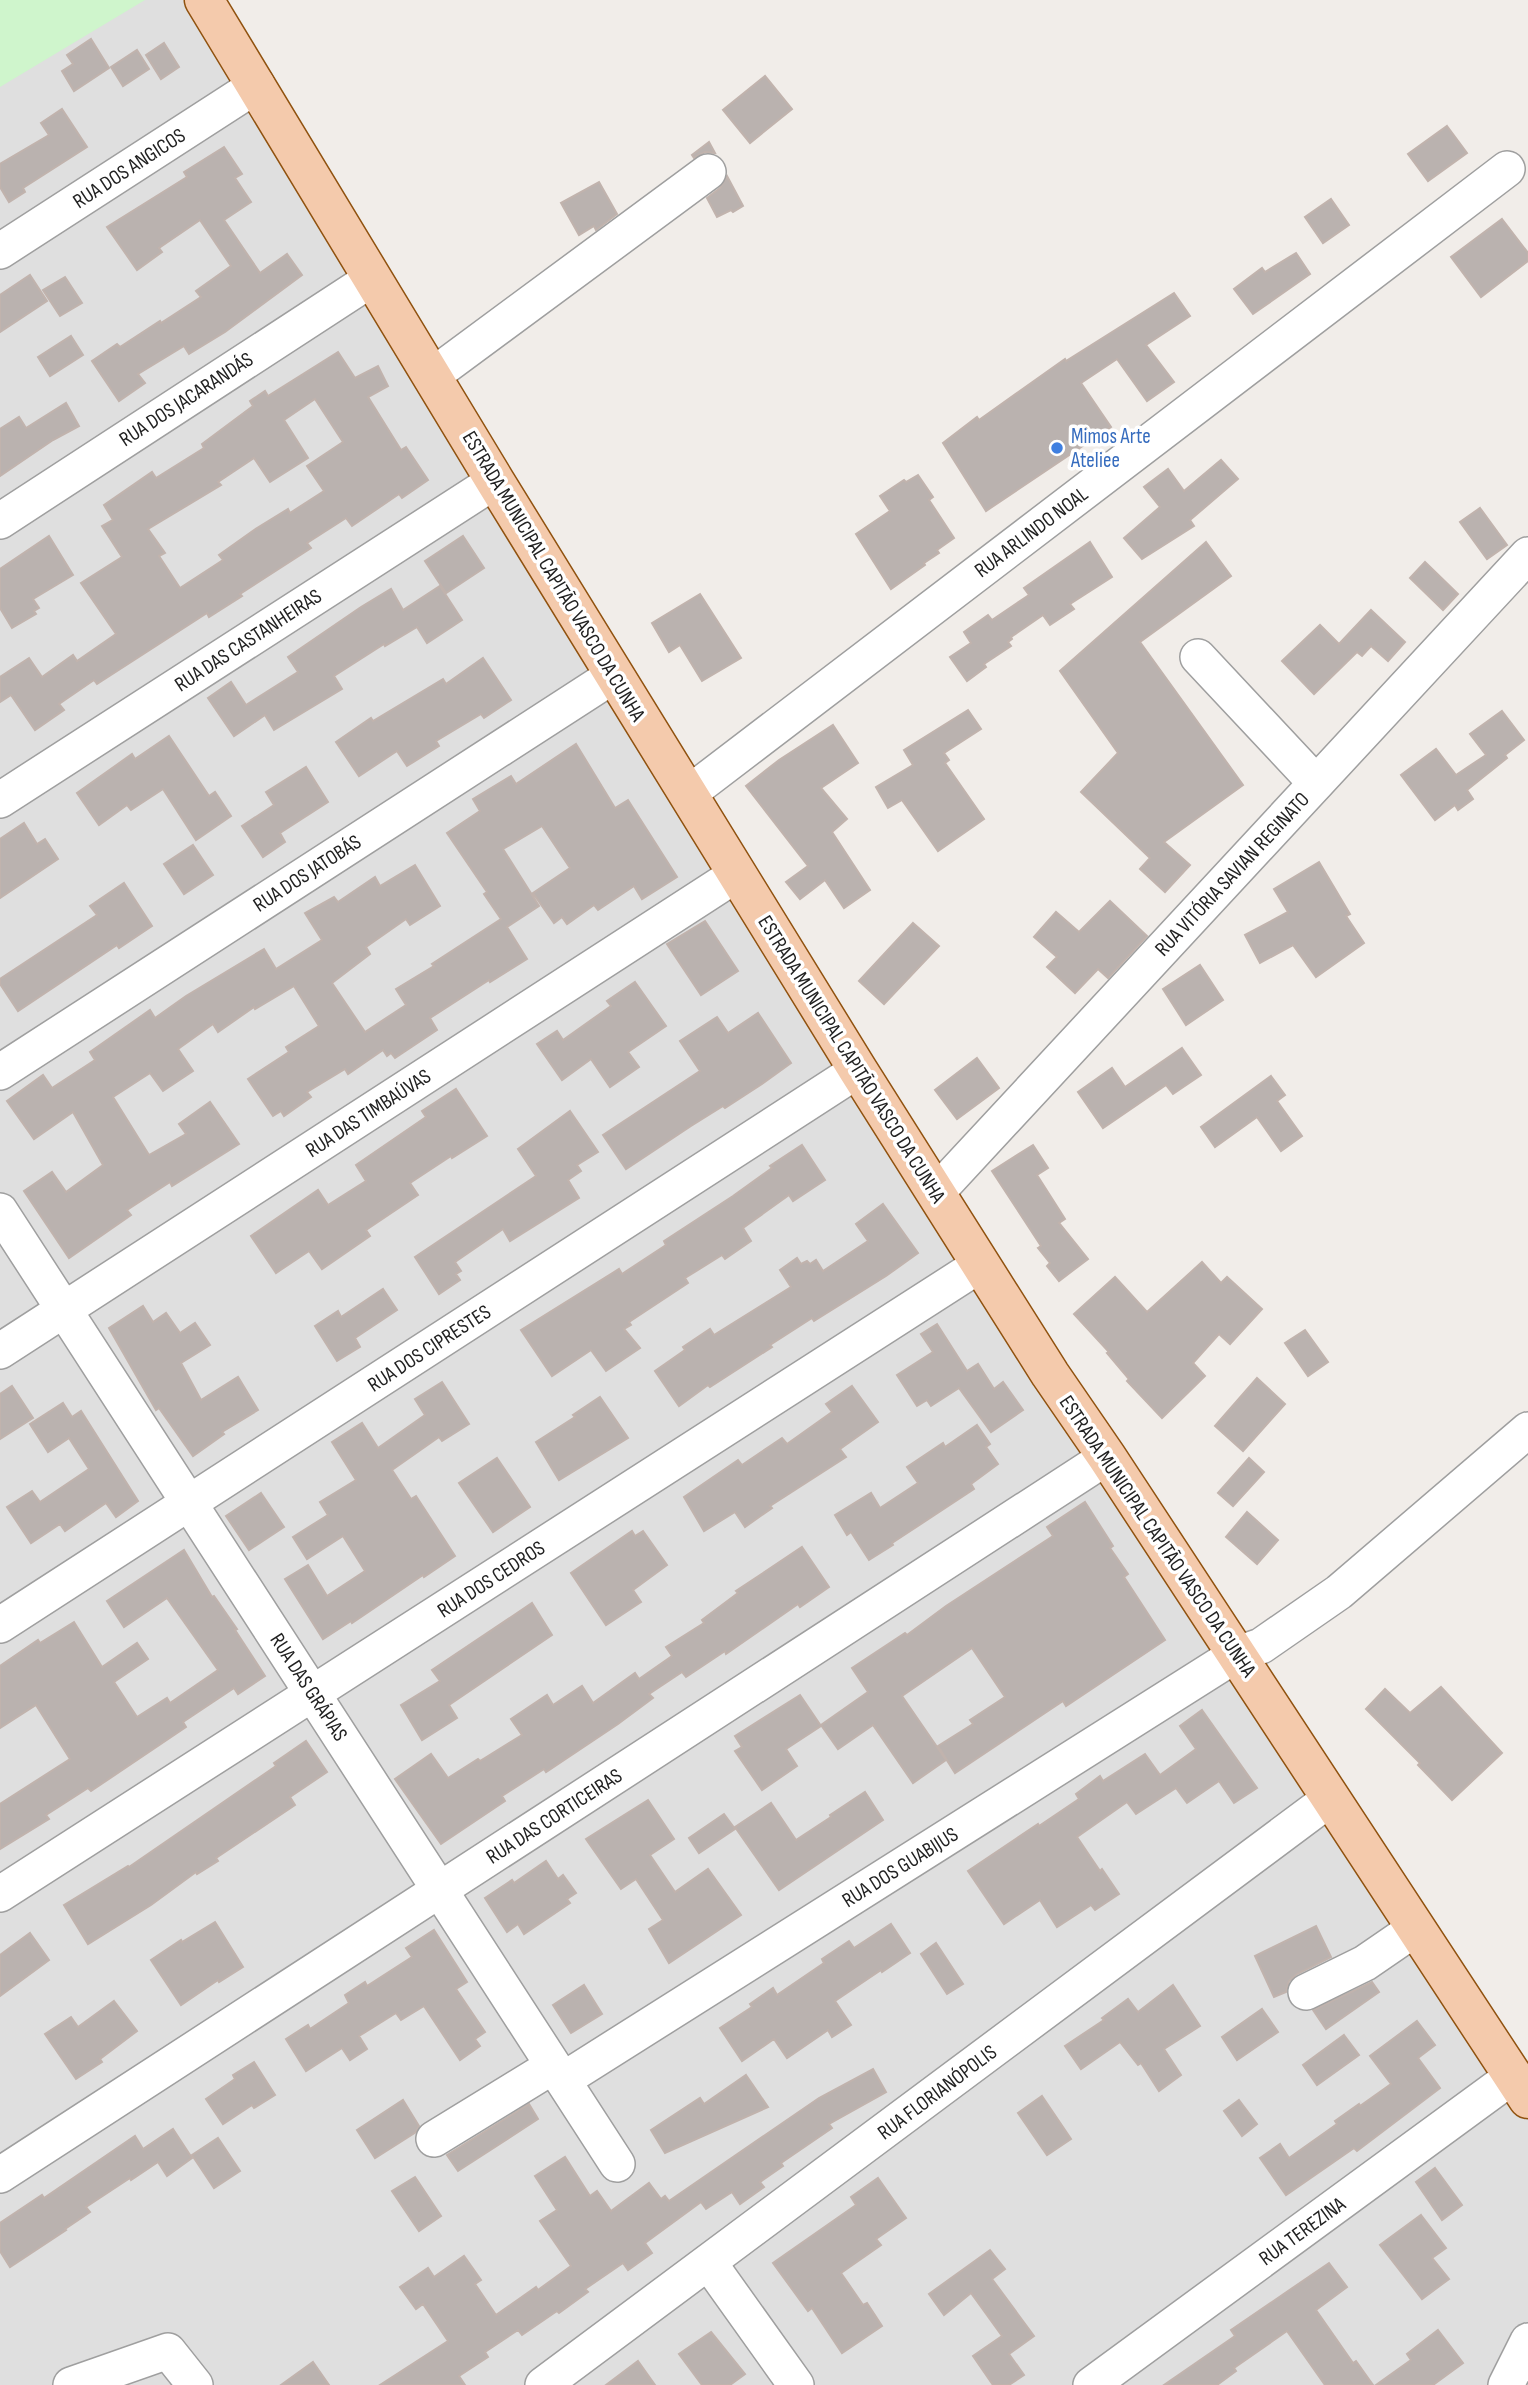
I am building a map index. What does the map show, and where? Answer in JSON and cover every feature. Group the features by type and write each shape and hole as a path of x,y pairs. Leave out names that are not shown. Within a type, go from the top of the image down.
{"main road":[{"name":"ESTRADA MUNICIPAL CAPITÃO VASCO DA CUNHA","path":"204,0 495,481 858,1070 1050,1374 1237,1654 1520,2088"}],"street":[{"name":"RUA DOS ANGICOS","path":"0,251 257,85"},
{"name":"RUA ARLINDO NOAL","path":"688,794 1507,169"},
{"path":"432,376 708,172"},
{"name":"RUA DOS JACARANDÁS","path":"0,521 373,278"},
{"name":"RUA DAS CASTANHEIRAS","path":"0,800 495,481"},
{"name":"RUA VITÓRIA SAVIAN REGINATO","path":"936,1193 1528,555"},
{"path":"1198,657 1317,783"},
{"name":"RUA DOS JATOBÁS","path":"0,1072 614,675"},
{"name":"RUA DAS TIMBAÚVAS","path":"0,1351 737,874"},
{"name":"RUA DOS CIPRESTES","path":"0,1625 858,1070"},
{"name":"RUA DAS GRÁPIAS","path":"0,1210 617,2164"},
{"name":"RUA DOS CEDROS","path":"0,1894 981,1264"},
{"name":"RUA DOS GUABIJUS","path":"435,2139 558,2073 1237,1654 1261,1646 1339,1592 1528,1430"},
{"name":"RUA DAS CORTICEIRAS","path":"0,2175 1107,1457"},
{"name":"RUA FLORIANÓPOLIS","path":"543,2385 1331,1798"},
{"path":"1306,1992 1365,1963 1416,1928"},
{"name":"RUA TEREZINA","path":"1091,2385 1520,2088"},
{"path":"709,2263 796,2385"},
{"path":"1506,2385 1528,2341"},
{"path":"71,2385 168,2351 194,2385"}],"shaded area":[{"path":"0,0 204,0 1528,2099 1528,2385 0,2385"}],"green space":[{"path":"0,0 145,0 0,87"}],"building":[{"path":"91,39 109,68 74,91 62,71 73,64 67,55"},
{"path":"164,43 179,67 161,79 146,55"},
{"path":"137,50 149,69 123,86 111,67"},
{"path":"765,76 792,109 750,143 723,110"},
{"path":"62,109 87,147 23,188 25,192 9,202 0,187 0,164 49,135 41,123"},
{"path":"1447,126 1467,153 1428,181 1408,154"},
{"path":"709,142 715,153 705,152 694,158 692,155"},
{"path":"224,147 242,174 235,178 251,202 224,220 260,273 287,254 302,275 225,332 189,354 184,346 138,374 145,383 119,401 92,361 117,344 120,347 160,321 161,323 201,297 196,291 231,266 200,220 159,248 162,252 137,270 107,227 187,177 184,172"},
{"path":"727,176 743,206 717,217 707,198 720,188"},
{"path":"599,182 617,214 596,230 594,226 579,235 561,203"},
{"path":"1331,199 1349,225 1323,243 1305,217"},
{"path":"1502,219 1528,253 1528,261 1481,297 1451,257"},
{"path":"1296,253 1310,274 1253,314 1234,289 1262,268 1265,272"},
{"path":"30,275 47,301 0,332 0,295"},
{"path":"65,277 82,303 60,316 43,290"},
{"path":"1174,293 1190,316 1146,345 1174,382 1147,401 1117,359 1081,383 1111,427 986,511 943,443 977,417 979,420 1065,359 1066,361"},
{"path":"71,336 83,355 50,376 38,357"},
{"path":"338,352 355,378 378,366 388,386 368,397 401,450 406,447 428,480 402,498 399,494 352,526 346,518 307,543 311,548 240,594 242,596 209,617 207,613 97,684 94,680 59,704 64,710 35,730 11,695 0,702 0,677 29,658 42,677 73,655 77,661 116,634 81,583 122,557 102,526 113,520 104,505 152,472 156,478 204,448 202,444 253,406 250,401 265,391 268,396","holes":["315,399 343,442 307,466 324,491 290,513 288,509 254,530 219,555 223,560 180,588 159,556 165,553 148,529 221,485 218,482 254,458 270,482 308,458 284,420"]},
{"path":"66,403 79,426 0,476 0,429 19,417 26,428"},
{"path":"1221,460 1238,479 1190,520 1194,526 1142,559 1124,538 1160,507 1144,487 1168,469 1184,491"},
{"path":"918,475 933,497 929,500 954,538 937,550 939,553 924,563 925,565 891,589 856,534 890,511 880,496 904,480 906,482"},
{"path":"1480,508 1507,545 1487,559 1460,522"},
{"path":"49,536 73,575 33,599 39,608 34,611 36,614 12,628 0,608 0,569"},
{"path":"463,536 484,568 446,593 425,561"},
{"path":"1090,542 1112,577 1070,604 1074,609 1050,625 1043,615 1011,637 1008,642 1011,646 984,664 986,667 967,681 950,657 971,643 964,632 988,615 992,620 1029,595 1024,588"},
{"path":"1206,542 1231,576 1140,642 1243,785 1164,842 1190,865 1165,892 1140,869 1150,858 1081,792 1118,753 1060,671"},
{"path":"1425,562 1458,594 1443,610 1410,578"},
{"path":"440,586 462,620 427,643 417,627 385,646 384,644 334,676 342,689 274,730 265,715 234,736 208,698 231,682 246,705 298,672 288,657 361,607 391,589 403,610"},
{"path":"700,594 741,658 702,681 680,645 669,652 652,623"},
{"path":"1371,610 1405,642 1388,661 1371,646 1362,656 1357,652 1314,694 1282,661 1320,625 1339,644"},
{"path":"483,658 511,700 484,718 481,714 436,741 439,746 407,766 397,751 359,776 336,742 371,718 373,721 443,679 446,684"},
{"path":"968,710 981,729 944,753 949,760 945,763 984,819 938,851 902,800 888,808 876,787 913,765 904,750"},
{"path":"1502,711 1524,740 1505,755 1507,758 1467,790 1473,799 1458,810 1455,805 1435,820 1401,775 1436,749 1456,775 1486,755 1470,734"},
{"path":"833,725 858,763 821,788 847,819 832,832 870,890 844,908 825,880 800,899 786,882 808,866 746,786 779,760"},
{"path":"169,736 209,796 215,792 231,816 196,840 163,789 131,810 127,805 99,825 77,793 132,754 135,759"},
{"path":"576,744 615,808 628,800 677,877 642,899 634,886 598,910 594,905 567,924 562,917 554,923 533,893 570,868 542,826 503,849 539,906 507,927 527,959 430,1018 437,1030 395,1058 391,1053 387,1056 383,1050 348,1074 345,1069 307,1092 311,1097 284,1116 281,1111 273,1116 248,1079 289,1052 286,1047 319,1026 294,986 255,1009 254,1007 218,1032 213,1024 178,1049 193,1071 163,1091 150,1073 113,1097 149,1155 186,1134 179,1124 210,1102 239,1144 172,1186 170,1182 127,1210 131,1215 69,1258 24,1191 52,1172 66,1192 103,1165 73,1112 34,1139 7,1101 43,1075 52,1088 95,1060 90,1052 150,1010 155,1018 264,949 276,969 322,940 305,913 334,897 338,902 375,877 380,886 415,865 440,906 410,925 406,919 366,947 370,954 332,983 365,1032 406,1005 396,989 501,919 484,894 487,892 447,833 480,811 473,799 511,776 516,784"},
{"path":"306,767 328,802 280,833 285,842 263,857 242,826 274,805 266,792"},
{"path":"24,823 37,844 45,839 58,859 0,898 0,839"},
{"path":"193,845 213,875 184,894 164,864"},
{"path":"1319,862 1350,914 1346,916 1364,943 1316,977 1293,945 1260,963 1245,935 1288,912 1274,889"},
{"path":"124,883 152,926 119,948 117,945 18,1011 0,984 0,979 97,915 90,906"},
{"path":"1110,901 1147,936 1108,978 1098,969 1075,993 1047,967 1057,957 1034,937 1056,912 1079,932"},
{"path":"705,921 738,971 701,995 667,944"},
{"path":"913,923 939,946 884,1004 859,981"},
{"path":"1200,965 1223,1000 1186,1025 1163,989"},
{"path":"635,982 666,1026 628,1052 639,1067 610,1087 591,1059 562,1080 537,1044 557,1031 563,1040 611,1006 607,1001"},
{"path":"758,1013 791,1063 725,1108 723,1106 626,1169 603,1135 700,1071 680,1041 717,1017 728,1033"},
{"path":"1182,1048 1201,1075 1173,1094 1166,1085 1103,1128 1078,1092 1112,1068 1125,1087"},
{"path":"977,1058 999,1088 957,1119 935,1090"},
{"path":"1271,1076 1285,1095 1277,1101 1302,1136 1281,1151 1257,1117 1215,1147 1201,1127"},
{"path":"456,1089 487,1136 410,1183 418,1195 366,1230 370,1236 322,1269 309,1251 276,1273 251,1236 318,1190 328,1205 366,1181 356,1165 426,1117 422,1111"},
{"path":"570,1111 598,1152 577,1165 581,1171 568,1180 579,1198 510,1241 503,1229 455,1262 461,1271 456,1274 460,1280 439,1294 415,1257 536,1176 518,1149"},
{"path":"802,1145 825,1180 793,1201 789,1195 743,1228 751,1241 725,1259 722,1255 685,1278 688,1283 629,1322 631,1325 624,1329 640,1348 606,1371 591,1350 552,1376 521,1330 619,1269 622,1274 666,1245 664,1241 733,1196 772,1168 770,1166"},
{"path":"1033,1145 1048,1168 1037,1175 1065,1219 1059,1223 1088,1259 1059,1281 1047,1266 1050,1263 1038,1248 1041,1246 992,1171"},
{"path":"883,1204 918,1253 814,1321 812,1318 770,1345 772,1347 710,1387 708,1385 679,1406 655,1371 710,1329 714,1335 791,1287 780,1270 797,1258 801,1264 807,1261 810,1264 816,1260 823,1271 868,1241 856,1224"},
{"path":"1202,1262 1221,1283 1227,1277 1262,1309 1230,1344 1219,1334 1193,1363 1205,1376 1162,1418 1127,1381 1129,1379 1107,1353 1109,1352 1074,1314 1115,1277 1147,1312"},
{"path":"383,1289 397,1310 355,1338 360,1347 337,1361 315,1326 338,1311 341,1317"},
{"path":"143,1306 153,1322 166,1313 180,1333 195,1323 210,1345 181,1363 201,1400 238,1377 258,1410 222,1432 224,1434 193,1456 159,1408 156,1410 109,1328"},
{"path":"937,1324 967,1371 978,1364 994,1389 1003,1382 1023,1410 991,1432 959,1388 931,1406 927,1400 917,1406 897,1375 933,1352 921,1334"},
{"path":"1305,1330 1328,1362 1308,1376 1285,1343"},
{"path":"1257,1378 1285,1404 1243,1451 1215,1426"},
{"path":"442,1382 469,1424 442,1441 439,1437 392,1470 411,1499 416,1496 455,1556 323,1639 285,1579 308,1565 327,1596 365,1571 343,1536 307,1559 293,1537 328,1515 320,1502 356,1480 332,1442 362,1423 378,1448 425,1415 415,1399"},
{"path":"12,1386 33,1418 0,1439 0,1394"},
{"path":"852,1386 878,1422 840,1449 846,1457 770,1506 772,1508 745,1527 735,1512 704,1531 684,1497 738,1460 742,1465 782,1438 787,1444 832,1412 826,1404"},
{"path":"600,1397 628,1438 559,1480 536,1442"},
{"path":"63,1403 72,1417 81,1411 138,1501 116,1517 106,1503 65,1531 60,1524 31,1543 7,1507 32,1491 40,1502 89,1469 69,1438 48,1452 30,1424"},
{"path":"977,1425 990,1444 986,1447 998,1464 971,1484 974,1489 869,1560 851,1532 847,1535 835,1515 871,1493 880,1508 918,1483 907,1467 943,1443 945,1447"},
{"path":"497,1458 530,1507 493,1532 459,1483"},
{"path":"1249,1458 1264,1472 1233,1506 1218,1493"},
{"path":"261,1493 284,1527 249,1550 226,1516"},
{"path":"1085,1502 1113,1546 1110,1548 1128,1574 1124,1577 1165,1640 1066,1706 1063,1701 955,1773 938,1746 973,1724 970,1720 1005,1697 972,1648 902,1696 946,1760 913,1783 873,1725 838,1749 821,1725 868,1692 852,1668 905,1633 907,1635 946,1606 1053,1536 1047,1527"},
{"path":"1247,1512 1278,1540 1257,1564 1226,1537"},
{"path":"632,1531 635,1536 643,1531 667,1565 633,1590 641,1602 606,1625 571,1573"},
{"path":"802,1547 829,1587 800,1607 798,1604 726,1654 725,1651 686,1677 682,1672 649,1694 653,1698 618,1724 546,1772 544,1769 502,1796 505,1801 441,1844 395,1779 431,1754 448,1778 478,1759 480,1761 522,1735 511,1719 547,1695 553,1705 582,1686 593,1703 635,1673 639,1679 672,1656 666,1647 704,1623 702,1620 738,1593 736,1591"},
{"path":"184,1550 265,1676 238,1694 234,1688 183,1722 186,1727 91,1791 88,1788 46,1815 49,1819 0,1849 0,1804 70,1759 36,1705 0,1728 0,1666 38,1640 40,1643 74,1622 102,1667 137,1643 148,1659 114,1682 137,1717 167,1698 170,1703 218,1670 167,1598 124,1627 107,1601"},
{"path":"532,1603 552,1635 449,1705 457,1718 422,1740 401,1705 440,1681 432,1670"},
{"path":"1441,1687 1502,1753 1452,1800 1418,1765 1420,1763 1366,1709 1385,1689 1410,1713"},
{"path":"800,1695 821,1726 786,1749 797,1766 762,1790 735,1751 742,1747 735,1736"},
{"path":"1202,1710 1257,1788 1234,1803 1219,1781 1187,1803 1176,1788 1136,1814 1127,1802 1077,1837 1119,1894 1095,1910 1091,1905 1057,1927 1040,1900 1004,1924 968,1871 1079,1799 1076,1794 1100,1776 1103,1781 1145,1754 1160,1775 1196,1749 1180,1726"},
{"path":"306,1741 327,1772 290,1797 295,1805 216,1858 218,1861 197,1874 196,1872 151,1905 88,1944 64,1905 129,1867 276,1766 274,1763"},
{"path":"865,1792 883,1820 779,1890 735,1827 771,1803 796,1840"},
{"path":"648,1800 674,1839 650,1855 675,1892 708,1869 741,1915 669,1963 649,1929 663,1920 636,1879 621,1889 586,1839"},
{"path":"724,1814 735,1829 699,1853 689,1838"},
{"path":"546,1861 558,1879 563,1875 576,1893 567,1899 570,1903 524,1934 518,1924 507,1932 485,1898 512,1880 514,1883"},
{"path":"215,1922 243,1967 181,2005 151,1960"},
{"path":"891,1924 910,1953 835,2001 851,2025 832,2037 828,2030 787,2058 774,2039 742,2061 720,2028 752,2007 750,2004 773,1988 777,1995 824,1963 822,1959 849,1941 854,1948"},
{"path":"1316,1926 1331,1957 1297,1974 1289,1981 1286,1992 1274,1997 1255,1956"},
{"path":"434,1930 467,1982 456,1989 485,2032 475,2039 480,2046 460,2060 424,2006 401,2020 396,2013 359,2036 367,2049 350,2060 342,2048 306,2071 286,2039 308,2025 310,2029 349,2003 345,1995 365,1982 367,1986 412,1957 406,1948"},
{"path":"30,1933 49,1960 0,1996 0,1955"},
{"path":"936,1943 963,1984 947,1994 921,1954"},
{"path":"1372,1982 1379,1992 1326,2029 1313,2010"},
{"path":"584,1985 602,2014 571,2033 553,2005"},
{"path":"1173,1985 1200,2026 1164,2049 1181,2075 1159,2091 1141,2063 1138,2065 1120,2042 1081,2069 1065,2046 1104,2020 1102,2018 1128,1999 1138,2012"},
{"path":"114,2001 137,2031 100,2059 102,2062 76,2079 45,2034 71,2017 78,2027"},
{"path":"1262,2009 1278,2032 1237,2060 1222,2037"},
{"path":"1417,2021 1435,2045 1418,2058 1440,2088 1357,2151 1354,2148 1286,2195 1260,2158 1280,2144 1289,2158 1337,2124 1335,2121 1391,2084 1370,2056"},
{"path":"1344,2035 1359,2055 1317,2085 1303,2065"},
{"path":"254,2062 275,2095 254,2108 252,2105 223,2124 206,2099 235,2079 233,2075"},
{"path":"873,2069 886,2092 829,2124 832,2128 781,2163 783,2166 760,2182 764,2187 740,2204 732,2192 706,2209 701,2202 645,2243 652,2253 628,2270 623,2263 585,2289 588,2292 559,2313 557,2311 522,2335 518,2330 485,2352 488,2357 459,2376 465,2385 380,2385 448,2341 423,2304 416,2309 400,2287 428,2268 434,2277 464,2256 481,2280 475,2284 496,2315 571,2266 540,2221 557,2210 535,2176 565,2157 590,2196 597,2191 611,2211 649,2183 661,2199 665,2196 669,2201 819,2098"},
{"path":"746,2075 768,2107 665,2153 651,2130 700,2098 704,2104"},
{"path":"1042,2096 1071,2139 1047,2155 1018,2113"},
{"path":"403,2100 419,2126 416,2132 375,2158 357,2130"},
{"path":"1239,2100 1257,2124 1242,2136 1224,2111"},
{"path":"529,2104 538,2119 458,2171 447,2155"},
{"path":"173,2129 192,2158 167,2176 158,2162 131,2180 130,2178 86,2207 90,2212 66,2230 10,2267 0,2251 0,2223 42,2195 44,2198 135,2136 143,2149"},
{"path":"218,2138 240,2171 214,2188 192,2155"},
{"path":"1435,2168 1462,2205 1442,2220 1416,2182"},
{"path":"415,2177 441,2216 419,2231 392,2191"},
{"path":"878,2178 906,2218 876,2239 881,2245 841,2273 863,2305 867,2303 882,2326 842,2353 812,2308 808,2311 773,2263 856,2205 851,2197"},
{"path":"1421,2215 1446,2248 1432,2258 1449,2279 1422,2299 1380,2245"},
{"path":"990,2250 1005,2269 992,2279 1034,2336 1009,2354 1024,2375 1009,2385 993,2385 973,2356 1002,2336 971,2293 944,2315 929,2294"},
{"path":"1329,2263 1347,2287 1316,2310 1353,2363 1356,2361 1373,2385 1325,2385 1287,2331 1234,2368 1236,2371 1217,2385 1164,2385 1235,2336 1231,2330"},
{"path":"1438,2330 1463,2363 1433,2385 1376,2385 1411,2360 1407,2354"},
{"path":"711,2332 745,2374 730,2385 702,2385 679,2354"},
{"path":"638,2361 655,2385 606,2385"},
{"path":"313,2362 329,2385 281,2385"}],"place":[{"name":"Mimos Arte Ateliee","path":"1057,448"}]}
